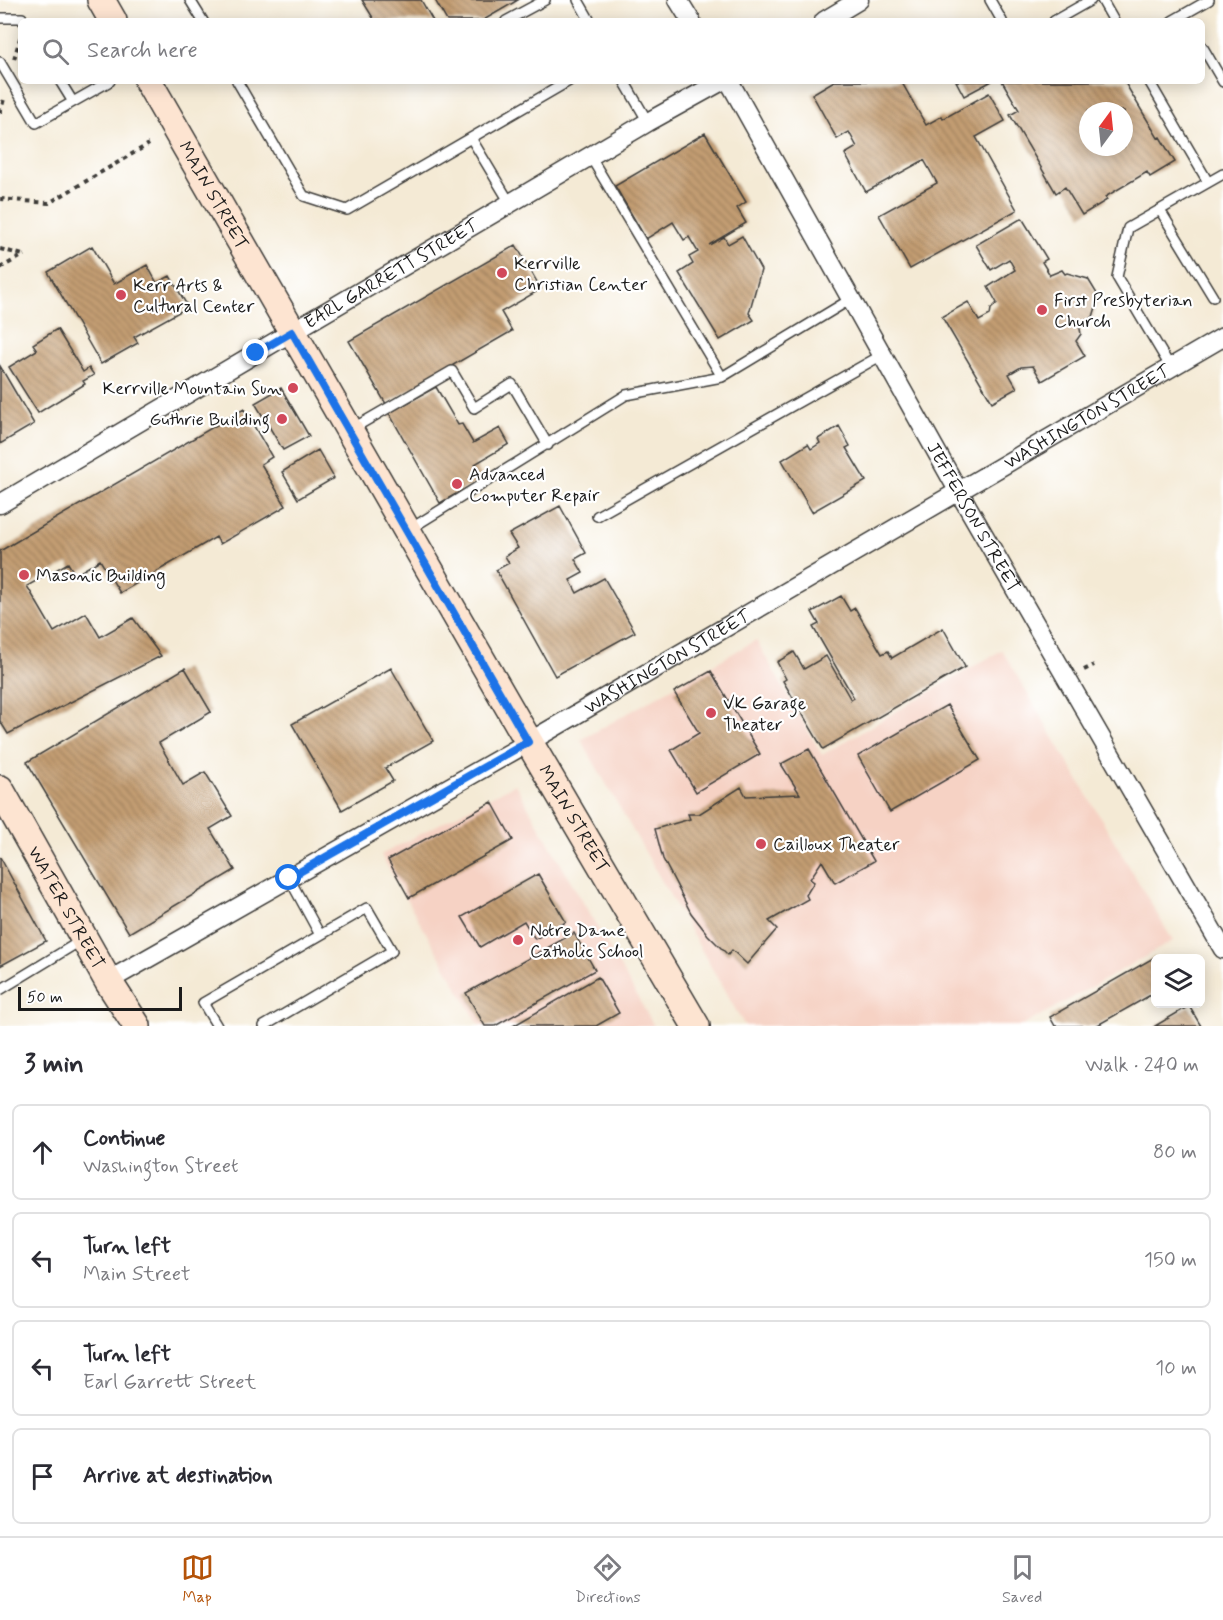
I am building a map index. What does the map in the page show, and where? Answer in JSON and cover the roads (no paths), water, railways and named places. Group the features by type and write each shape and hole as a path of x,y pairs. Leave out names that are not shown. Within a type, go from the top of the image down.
{"main road":[{"path":"101,0 111,18"},
{"name":"MAIN STREET","path":"150,84 528,742 696,1026"},
{"name":"WATER STREET","path":"0,789 108,981 137,1026"}],"street":[{"path":"678,0 689,18"},
{"path":"829,18 859,0"},
{"name":"EARL GARRETT STREET","path":"0,504 648,122 718,84"},
{"name":"JEFFERSON STREET","path":"731,84 959,492 1223,948"},
{"name":"WASHINGTON STREET","path":"108,981 528,742 1223,338"}],"lane":[{"path":"190,0 200,18"},
{"path":"512,18 545,0"},
{"path":"578,0 588,18"},
{"path":"990,0 1000,18"},
{"path":"1059,18 1091,0"},
{"path":"1102,0 1112,18"},
{"path":"1185,18 1209,0"},
{"path":"0,18 18,18"},
{"path":"1205,51 1223,82"},
{"path":"0,62 36,123 105,84"},
{"path":"62,84 73,102"},
{"path":"239,84 304,196 347,210 564,84"},
{"path":"626,84 648,122"},
{"path":"1151,84 1208,182"},
{"path":"471,138 510,204"},
{"path":"590,156 722,377"},
{"path":"1171,368 1117,277 1128,228 1223,174"},
{"path":"1160,210 1213,297"},
{"path":"408,530 626,395 722,377 851,299"},
{"path":"597,516 882,355"},
{"path":"349,431 452,370 474,408 512,384 548,445"},
{"path":"289,878 320,935"},
{"path":"217,1026 203,1003 367,908 392,951 264,1026"},
{"path":"0,990 85,939"}],"place":[{"name":"Kerrville Christian Center","path":"502,273"},
{"name":"Kerr Arts & Cultural Center","path":"121,295"},
{"name":"First Presbyterian Church","path":"1042,310"},
{"name":"Kerrville Mountain Sun","path":"293,388"},
{"name":"Guthrie Building","path":"282,419"},
{"name":"Advanced Computer Repair","path":"457,484"},
{"name":"Masonic Building","path":"24,575"},
{"name":"VK Garage Theater","path":"711,713"},
{"name":"Cailloux Theater","path":"761,844"},
{"name":"Notre Dame Catholic School","path":"518,940"}]}
